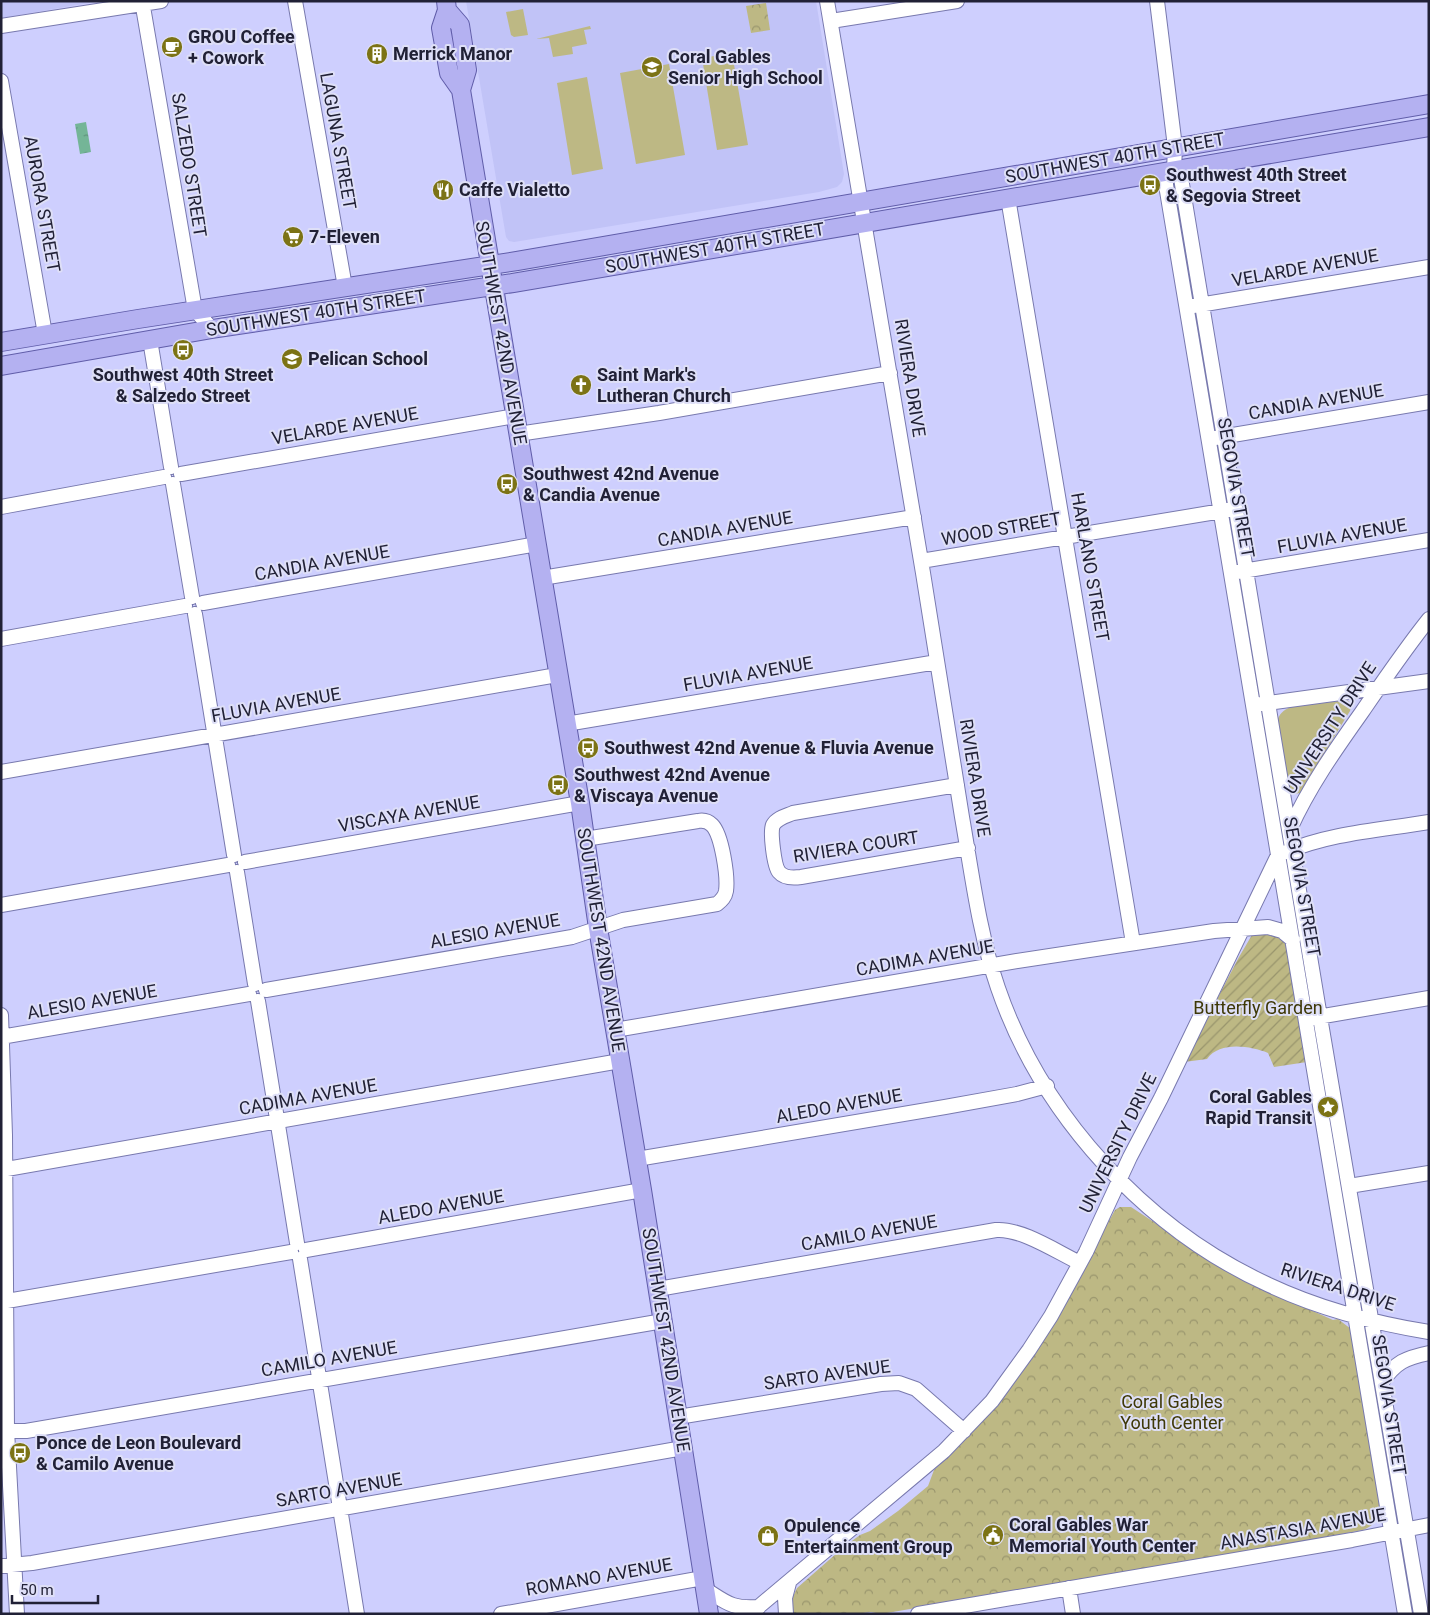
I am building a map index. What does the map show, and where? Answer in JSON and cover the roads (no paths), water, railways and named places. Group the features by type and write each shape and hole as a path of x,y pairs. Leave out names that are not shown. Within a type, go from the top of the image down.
{"main road":[{"name":"SOUTHWEST 42ND AVENUE","path":"447,6 460,25 467,70 460,90 580,803 598,928 637,1159 709,1614"},
{"name":"SOUTHWEST 40TH STREET","path":"1,342 489,265 1429,104"},
{"name":"SOUTHWEST 40TH STREET","path":"1,366 212,329 493,286 1429,127"}],"street":[{"path":"1,26 161,1"},
{"name":"LAGUNA STREET","path":"295,1 345,287"},
{"name":"RIVIERA DRIVE","path":"827,1 985,948 1001,996 1017,1033 1046,1086 1081,1136 1119,1180 1166,1221 1221,1259 1275,1288 1355,1316 1429,1332"},
{"path":"831,21 957,1"},
{"name":"SEGOVIA STREET","path":"1158,1 1175,147 1174,170 1166,181 1278,856 1293,940 1313,1018 1349,1186 1421,1614"},
{"name":"SALZEDO STREET","path":"143,3 195,310"},
{"name":"AURORA STREET","path":"1,81 45,334"},
{"name":"SEGOVIA STREET","path":"1174,170 1181,178 1290,829 1313,1018 1355,1316 1405,1614"},
{"name":"HARLANO STREET","path":"1008,198 1133,943"},
{"name":"VELARDE AVENUE","path":"1187,307 1429,266"},
{"path":"195,310 212,329"},
{"path":"150,340 357,1614"},
{"path":"518,434 659,413 890,373"},
{"name":"CANDIA AVENUE","path":"1209,439 1429,402"},
{"name":"VELARDE AVENUE","path":"1,507 515,416"},
{"name":"WOOD STREET","path":"921,561 1236,509"},
{"name":"CANDIA AVENUE","path":"542,578 914,517"},
{"name":"FLUVIA AVENUE","path":"1232,573 1429,540"},
{"name":"CANDIA AVENUE","path":"1,639 537,544"},
{"name":"UNIVERSITY DRIVE","path":"755,1610 930,1464 992,1401 1029,1350 1051,1316 1080,1263 1278,856 1300,806 1319,773 1429,619"},
{"name":"FLUVIA AVENUE","path":"566,724 937,662"},
{"name":"FLUVIA AVENUE","path":"1,772 557,674"},
{"path":"1253,706 1429,681"},
{"name":"RIVIERA COURT","path":"957,785 793,813 774,823 772,827 772,842 777,868 783,875 790,878 968,848"},
{"name":"VISCAYA AVENUE","path":"1,905 580,803"},
{"name":"ALESIO AVENUE","path":"2,1037 572,937 623,920 717,904 724,896 726,882 722,854 717,832 710,823 698,820 585,838"},
{"path":"1278,856 1293,849 1326,839 1429,822"},
{"name":"CADIMA AVENUE","path":"615,1030 1133,943 1262,927 1274,928 1293,940"},
{"path":"1313,1018 1429,998"},
{"path":"1,1015 4,1430 7,1566 17,1614"},
{"name":"CADIMA AVENUE","path":"3,1169 620,1061"},
{"name":"ALEDO AVENUE","path":"637,1159 1016,1094 1046,1086"},
{"path":"1349,1186 1429,1173"},
{"name":"ALEDO AVENUE","path":"3,1302 642,1190"},
{"name":"CAMILO AVENUE","path":"658,1289 1005,1229 1080,1263"},
{"name":"CAMILO AVENUE","path":"4,1430 35,1429 663,1321"},
{"path":"1382,1382 1401,1361 1429,1353"},
{"name":"SARTO AVENUE","path":"678,1417 882,1384 899,1384 916,1389 964,1431"},
{"name":"SARTO AVENUE","path":"7,1566 683,1448"},
{"name":"ANASTASIA AVENUE","path":"918,1614 1429,1525"},
{"path":"704,1583 732,1606 755,1610"},
{"name":"ROMANO AVENUE","path":"500,1614 704,1583"},
{"path":"786,1614 785,1598 789,1583"},
{"path":"1069,1588 1074,1614"}],"water":[{"path":"86,122 91,152 80,154 75,124"}],"place":[{"name":"GROU Coffee + Cowork","path":"172,47"},
{"name":"Merrick Manor","path":"377,54"},
{"name":"Coral Gables Senior High School","path":"652,67"},
{"name":"Southwest 40th Street & Segovia Street","path":"1150,185"},
{"name":"Caffe Vialetto","path":"443,190"},
{"name":"7-Eleven","path":"293,237"},
{"name":"Southwest 40th Street & Salzedo Street","path":"183,350"},
{"name":"Pelican School","path":"292,359"},
{"name":"Saint Mark's Lutheran Church","path":"581,385"},
{"name":"Southwest 42nd Avenue & Candia Avenue","path":"507,484"},
{"name":"Southwest 42nd Avenue & Fluvia Avenue","path":"588,748"},
{"name":"Southwest 42nd Avenue & Viscaya Avenue","path":"558,785"},
{"name":"Coral Gables Rapid Transit","path":"1328,1107"},
{"name":"Ponce de Leon Boulevard & Camilo Avenue","path":"20,1453"},
{"name":"Coral Gables War Memorial Youth Center","path":"993,1535"},
{"name":"Opulence Entertainment Group","path":"768,1536"}],"park label":[{"name":"Butterfly Garden","path":"1258,1008"},
{"name":"Coral Gables Youth Center","path":"1172,1412"}]}
